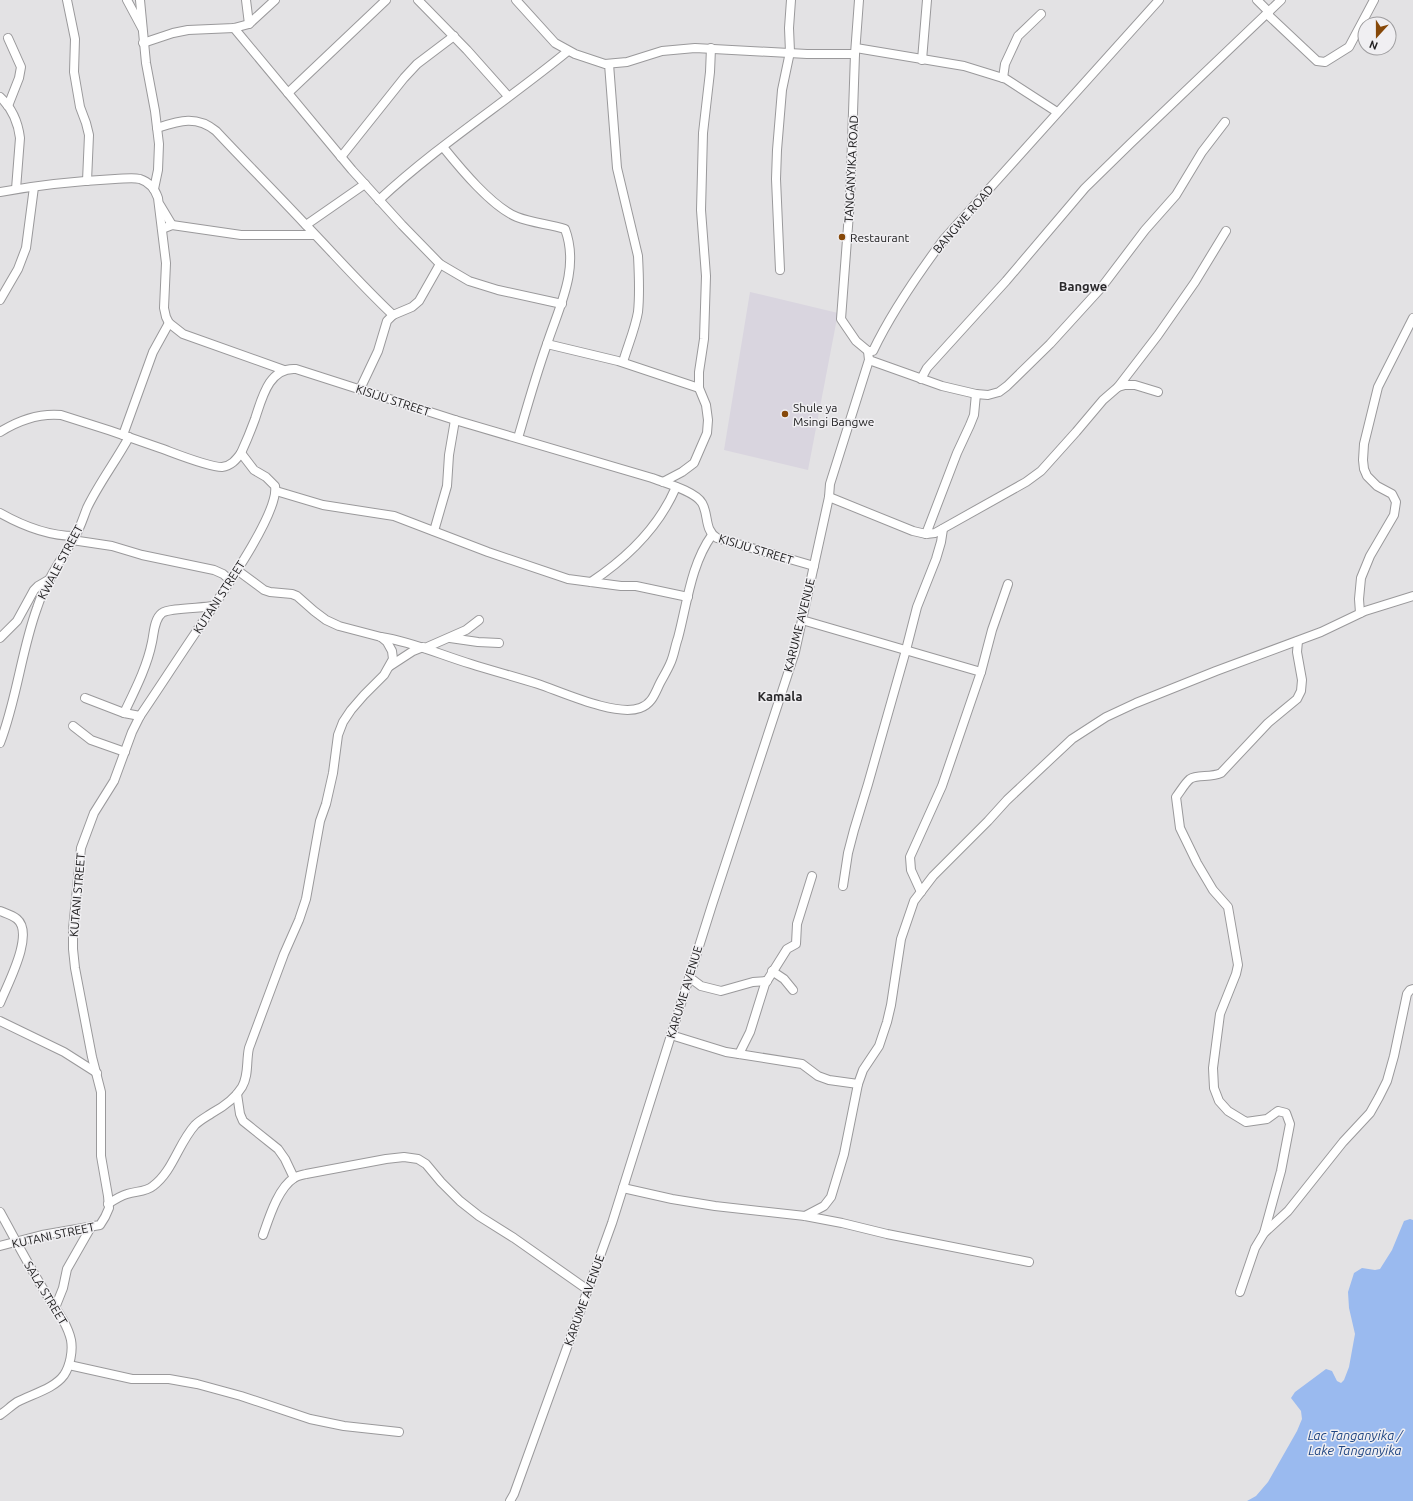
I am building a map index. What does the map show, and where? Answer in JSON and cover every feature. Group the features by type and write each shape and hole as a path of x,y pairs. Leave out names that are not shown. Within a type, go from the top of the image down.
{"street":[{"path":"67,0 75,39 74,72 80,107 89,135 87,181"},
{"path":"127,0 142,29"},
{"path":"140,0 142,29 147,69 155,111 159,154 154,189"},
{"path":"246,0 249,24"},
{"path":"144,43 173,33 188,30 234,28 249,24 275,0"},
{"path":"288,93 386,0"},
{"path":"418,0 454,36 508,96"},
{"path":"516,0 555,43 568,51 594,61 609,64 628,62 662,51 682,49 711,48 831,54 856,51 964,66 1003,78 1057,112"},
{"path":"780,270 776,178 777,150 782,90 790,52 789,28 791,0"},
{"name":"TANGANYIKA ROAD","path":"859,0 850,200 841,319 856,341 868,351"},
{"path":"922,60 926,0"},
{"name":"BANGWE ROAD","path":"868,351 873,350 887,324 924,266 944,239 1159,0"},
{"path":"1257,0 1268,13 1317,61 1325,62 1349,47 1374,0"},
{"path":"921,379 926,368 1001,287 1085,188 1281,0"},
{"path":"1003,78 1005,64 1018,36 1041,14"},
{"path":"234,28 341,157 379,200 440,264 469,281 498,290 562,304"},
{"path":"341,157 404,78 417,64 454,36"},
{"path":"8,38 21,67 19,78 8,106"},
{"path":"663,482 694,463 707,433 708,420 706,405 699,388 699,372 704,339 706,276 701,210 703,133 710,72 711,48"},
{"path":"379,200 427,158 568,51"},
{"path":"609,64 617,168 638,256 639,268 640,292 638,312 623,362"},
{"path":"0,97 15,117 20,138 16,189"},
{"path":"157,128 187,120 199,121 216,130 259,177 306,224 314,235 393,315"},
{"path":"868,351 869,360 942,386 976,394 988,395 999,392 1050,344 1101,288 1145,230 1176,195 1202,152 1225,122"},
{"path":"442,147 480,190 515,216 528,221 565,229 571,250 566,292 547,344 518,438"},
{"path":"0,192 87,181 132,178 140,179 150,184 154,189 160,205 166,263 164,308 169,323"},
{"path":"306,224 365,184"},
{"path":"0,300 18,269 26,248 34,187"},
{"path":"160,205 172,225"},
{"path":"162,229 172,225 241,235 314,235"},
{"path":"829,497 913,531 926,534 935,533 943,529 995,498 1026,482 1041,471 1103,400 1118,387 1158,336 1195,282 1226,231"},
{"path":"360,389 378,351 388,321 393,315 412,307 419,301 440,264"},
{"path":"1360,613 1359,599 1361,578 1372,551 1394,515 1396,502 1392,494 1377,486 1367,476 1362,460 1364,444 1378,387 1413,318"},
{"name":"KISIJU STREET","path":"169,323 183,334 284,370 289,368 296,369 455,420 663,482 692,495 702,503 709,530 712,535 722,540 814,566"},
{"name":"KWALE STREET","path":"0,743 6,728 18,684 37,607 56,566 74,538 88,507 126,436 153,352 169,323"},
{"path":"547,344 623,362 699,388"},
{"name":"KARUME AVENUE","path":"510,1501 514,1494 612,1223 689,976 795,652 829,497 830,484 869,360"},
{"path":"0,432 23,420 50,414 61,415 188,458 220,467 228,466 236,460 241,453 262,397 270,381 284,370"},
{"path":"1118,387 1134,384 1158,392"},
{"path":"926,534 957,453 974,415 976,394"},
{"path":"434,531 447,486 449,455 455,420"},
{"path":"241,453 254,470 266,477 275,486 276,491 323,505 394,516 488,552 568,579 620,586 636,586 688,597"},
{"path":"592,582 619,562 649,531 664,512 676,487"},
{"name":"KUTANI STREET","path":"0,1246 42,1235 100,1225 105,1217 108,1204 101,1156 100,1136 102,1104 73,949 74,910 81,848 94,813 114,781 132,732 140,716 237,570 261,528 276,491"},
{"path":"0,513 23,525 45,532 214,570 223,574 230,580"},
{"path":"843,886 852,835 868,784 917,607 936,559 943,529"},
{"path":"237,570 264,590 292,594 296,596 326,620 339,626 398,640 601,705 628,710 639,708 650,702 671,663 697,564 712,535"},
{"path":"0,638 17,621 34,590 50,579"},
{"path":"921,892 911,870 910,857 942,786 981,672 992,630 1008,584"},
{"path":"805,1216 824,1206 832,1197 846,1142 858,1084 863,1070 879,1046 891,1005 901,939 914,902 933,876 1007,800 1072,739 1106,718 1136,703 1298,641 1360,613 1413,596"},
{"path":"124,713 146,666 156,622 161,614 176,610 214,606"},
{"path":"390,666 413,651 450,638 466,630 479,620"},
{"path":"802,620 981,672"},
{"path":"108,1204 126,1194 153,1187 172,1163 193,1127 199,1121 219,1109 237,1094 242,1086 247,1074 249,1048 306,899 320,821 326,804 332,776 338,735 343,722 384,675 393,659 392,651 387,642 381,637 377,636"},
{"path":"450,638 499,643"},
{"path":"1240,1292 1255,1248 1264,1233 1281,1171 1290,1124 1286,1113 1278,1111 1267,1119 1246,1122 1228,1111 1219,1101 1214,1088 1213,1068 1220,1014 1236,974 1238,965 1228,907 1213,890 1197,863 1180,828 1176,797 1190,779 1196,777 1211,777 1221,773 1268,723 1297,699 1301,691 1302,680 1298,657 1298,641"},
{"path":"85,698 124,713 140,716"},
{"path":"73,726 91,740 125,752"},
{"path":"739,1054 750,1032 766,981 787,949 796,944 797,924 812,876"},
{"path":"0,911 17,919 24,933 23,944 0,1003"},
{"path":"772,971 784,979 793,990"},
{"path":"689,976 701,986 721,991 753,982 766,981"},
{"path":"1264,1233 1288,1211 1343,1142 1370,1113 1387,1081 1407,994 1413,989"},
{"path":"0,1022 64,1052 97,1074"},
{"path":"671,1035 739,1054 802,1064 818,1076 829,1080 858,1084"},
{"path":"237,1094 240,1114 243,1120 278,1149 285,1159 294,1178"},
{"path":"262,1235 279,1196 286,1185 294,1178 311,1172 386,1159 404,1157 418,1159 426,1164 460,1201 479,1216 514,1238 588,1290"},
{"path":"623,1188 703,1204 842,1222 887,1234 1029,1262"},
{"name":"SALA STREET","path":"0,1212 63,1320 71,1340 69,1365"},
{"path":"55,1308 63,1288 67,1269 91,1227"},
{"path":"0,1415 17,1402 47,1388 64,1375 69,1365 132,1379 169,1379 197,1384 241,1396 310,1419 344,1426 399,1432"}],"shaded area":[{"path":"750,292 838,313 808,470 724,450"}],"water":[{"name":"Lac Tanganyika / Lake Tanganyika","path":"1410,1219 1413,1220 1413,1501 1247,1501 1256,1496 1268,1482 1297,1431 1302,1419 1301,1411 1291,1398 1295,1392 1326,1369 1332,1371 1337,1381 1341,1383 1344,1380 1349,1367 1355,1334 1349,1308 1348,1292 1354,1273 1362,1268 1375,1270 1380,1269 1392,1250 1404,1221"}],"place":[{"name":"Restaurant","path":"842,237"},
{"name":"Shule ya Msingi Bangwe","path":"785,414"}],"district":[{"name":"Bangwe","path":"1083,286"},
{"name":"Kamala","path":"780,696"}]}
